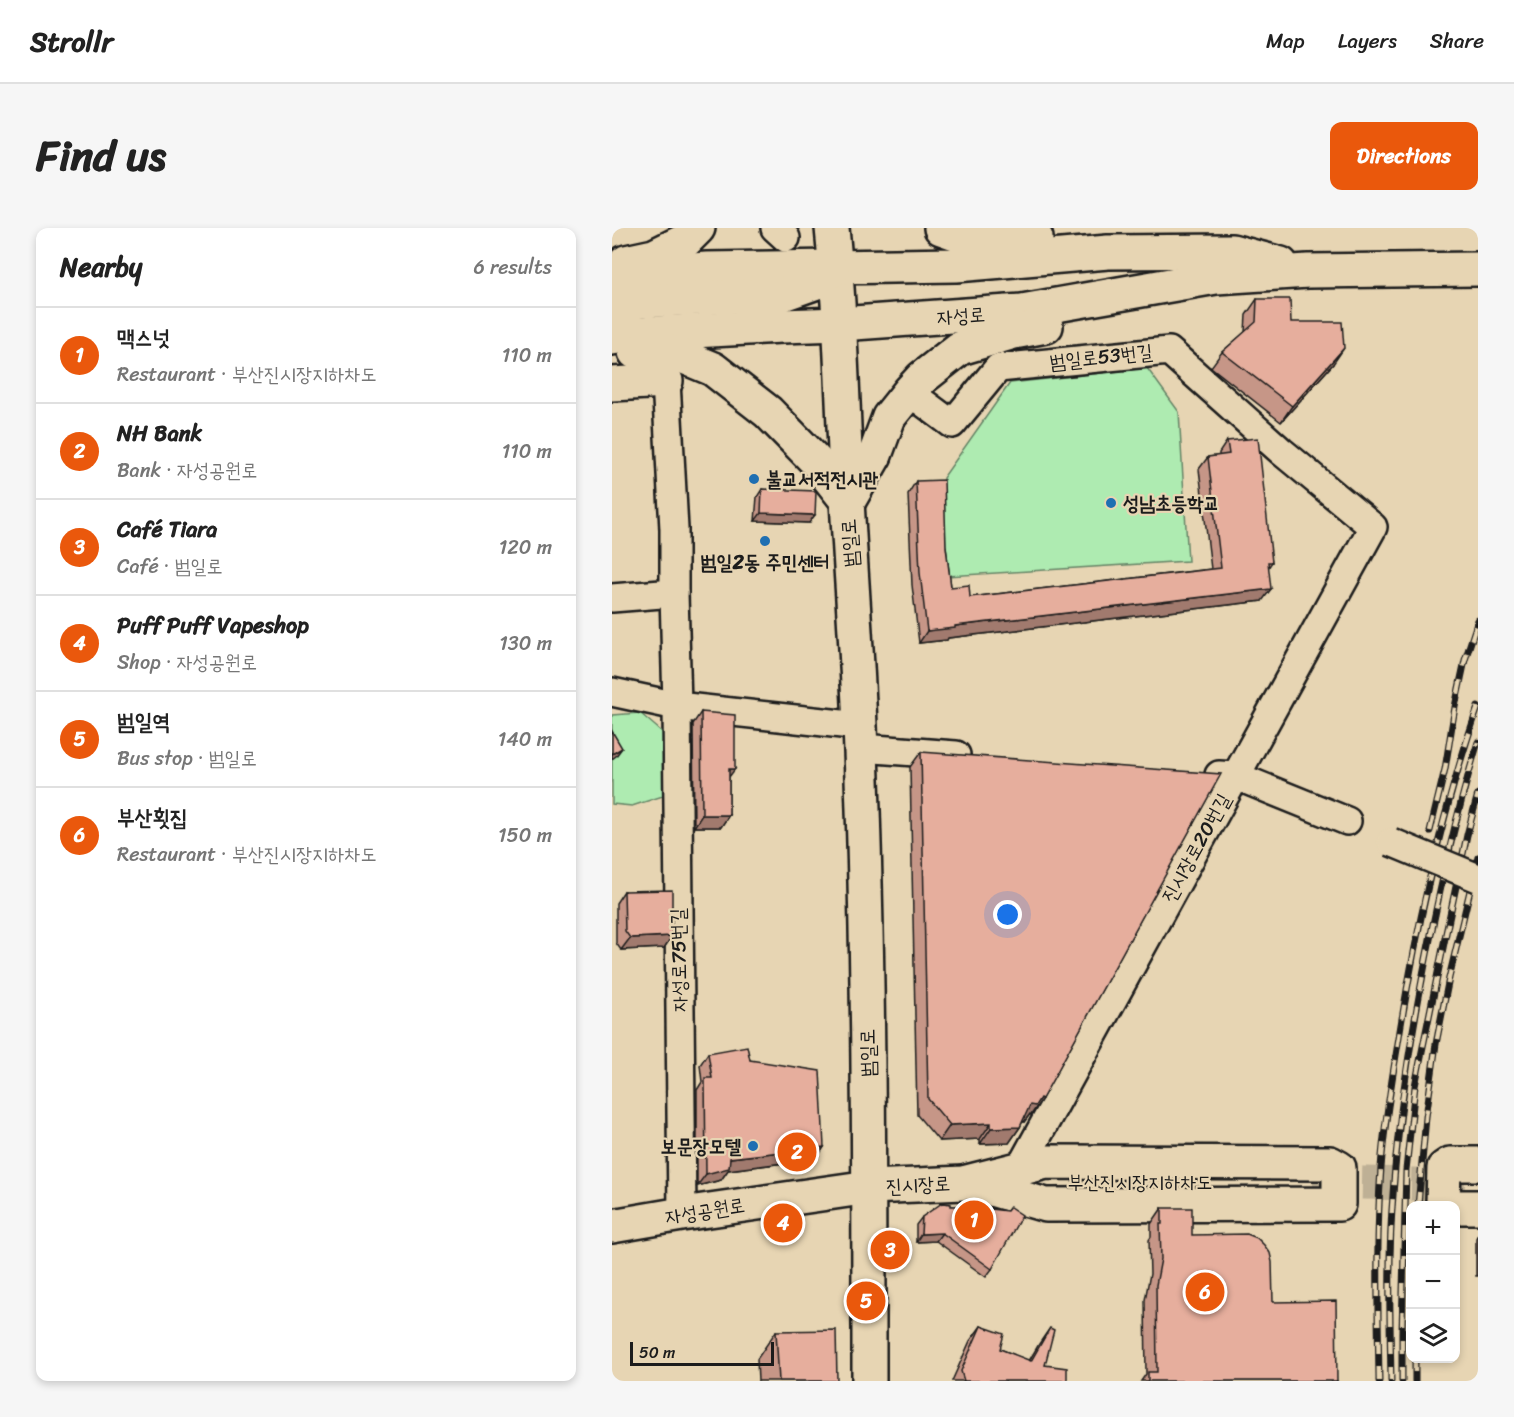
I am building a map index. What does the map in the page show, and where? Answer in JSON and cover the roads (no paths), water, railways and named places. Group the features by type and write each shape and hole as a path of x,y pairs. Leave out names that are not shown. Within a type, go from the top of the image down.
{"main road":[{"path":"612,269 618,264 654,256 686,240 698,228"},
{"name":"범일로","path":"832,228 840,324 860,737 867,958 869,1381"},
{"path":"941,228 972,239 1051,238 1108,252"},
{"name":"자성로","path":"612,276 707,269 956,265 1108,252 1232,251 1308,271"},
{"path":"612,306 642,301 783,294 814,283 836,267"},
{"name":"자성로","path":"612,338 651,333 840,324 1022,311 1216,277 1308,271 1478,269"},
{"path":"612,351 672,352 713,369 768,412 814,459 848,502 875,455 889,417 922,378 960,348 1014,332 1143,304 1216,277"},
{"path":"612,384 666,381"},
{"path":"1046,1162 1330,1163 1339,1168 1339,1204 1046,1205 967,1182 1046,1162"},
{"name":"진시장로","path":"869,1188 967,1182"},
{"name":"부산진시장지하차도","path":"967,1182 1313,1182"},
{"name":"자성공원로","path":"612,1226 869,1188"}],"street":[{"name":"범일로53번길","path":"909,392 952,424 998,368 1169,351 1281,451 1373,527"},
{"name":"자성로75번길","path":"666,381 674,529 682,1214"},
{"name":"진시장로20번길","path":"1020,1168 1373,527"},
{"path":"612,597 674,593"},
{"path":"612,692 677,706 978,757"},
{"path":"1201,773 1236,776 1347,821"},
{"path":"1391,842 1478,878"}],"tunnel":[{"path":"1313,1182 1465,1185"}],"railway":[{"path":"1430,831 1445,769 1465,660 1478,620"},
{"path":"1379,1381 1378,1221 1388,1102 1406,995 1431,870 1478,707"},
{"path":"1391,1381 1391,1218 1406,1071 1439,897 1478,742"},
{"path":"1402,1381 1406,1170 1415,1086 1467,835 1478,794"},
{"path":"1418,1201 1426,1117 1436,1044 1478,857"},
{"path":"1415,1363 1415,1381"}],"place":[{"name":"불교서적전시관","path":"754,479"},
{"name":"성남초등학교","path":"1111,503"},
{"name":"범일2동 주민센터","path":"765,541"},
{"name":"보문장모텔","path":"753,1146"},
{"name":"NH Bank","path":"797,1152"},
{"name":"맥스넛","path":"974,1220"},
{"name":"Puff Puff Vapeshop","path":"783,1223"},
{"name":"Café Tiara","path":"890,1250"},
{"name":"부산횟집","path":"1205,1292"},
{"name":"범일역","path":"866,1301"}]}
